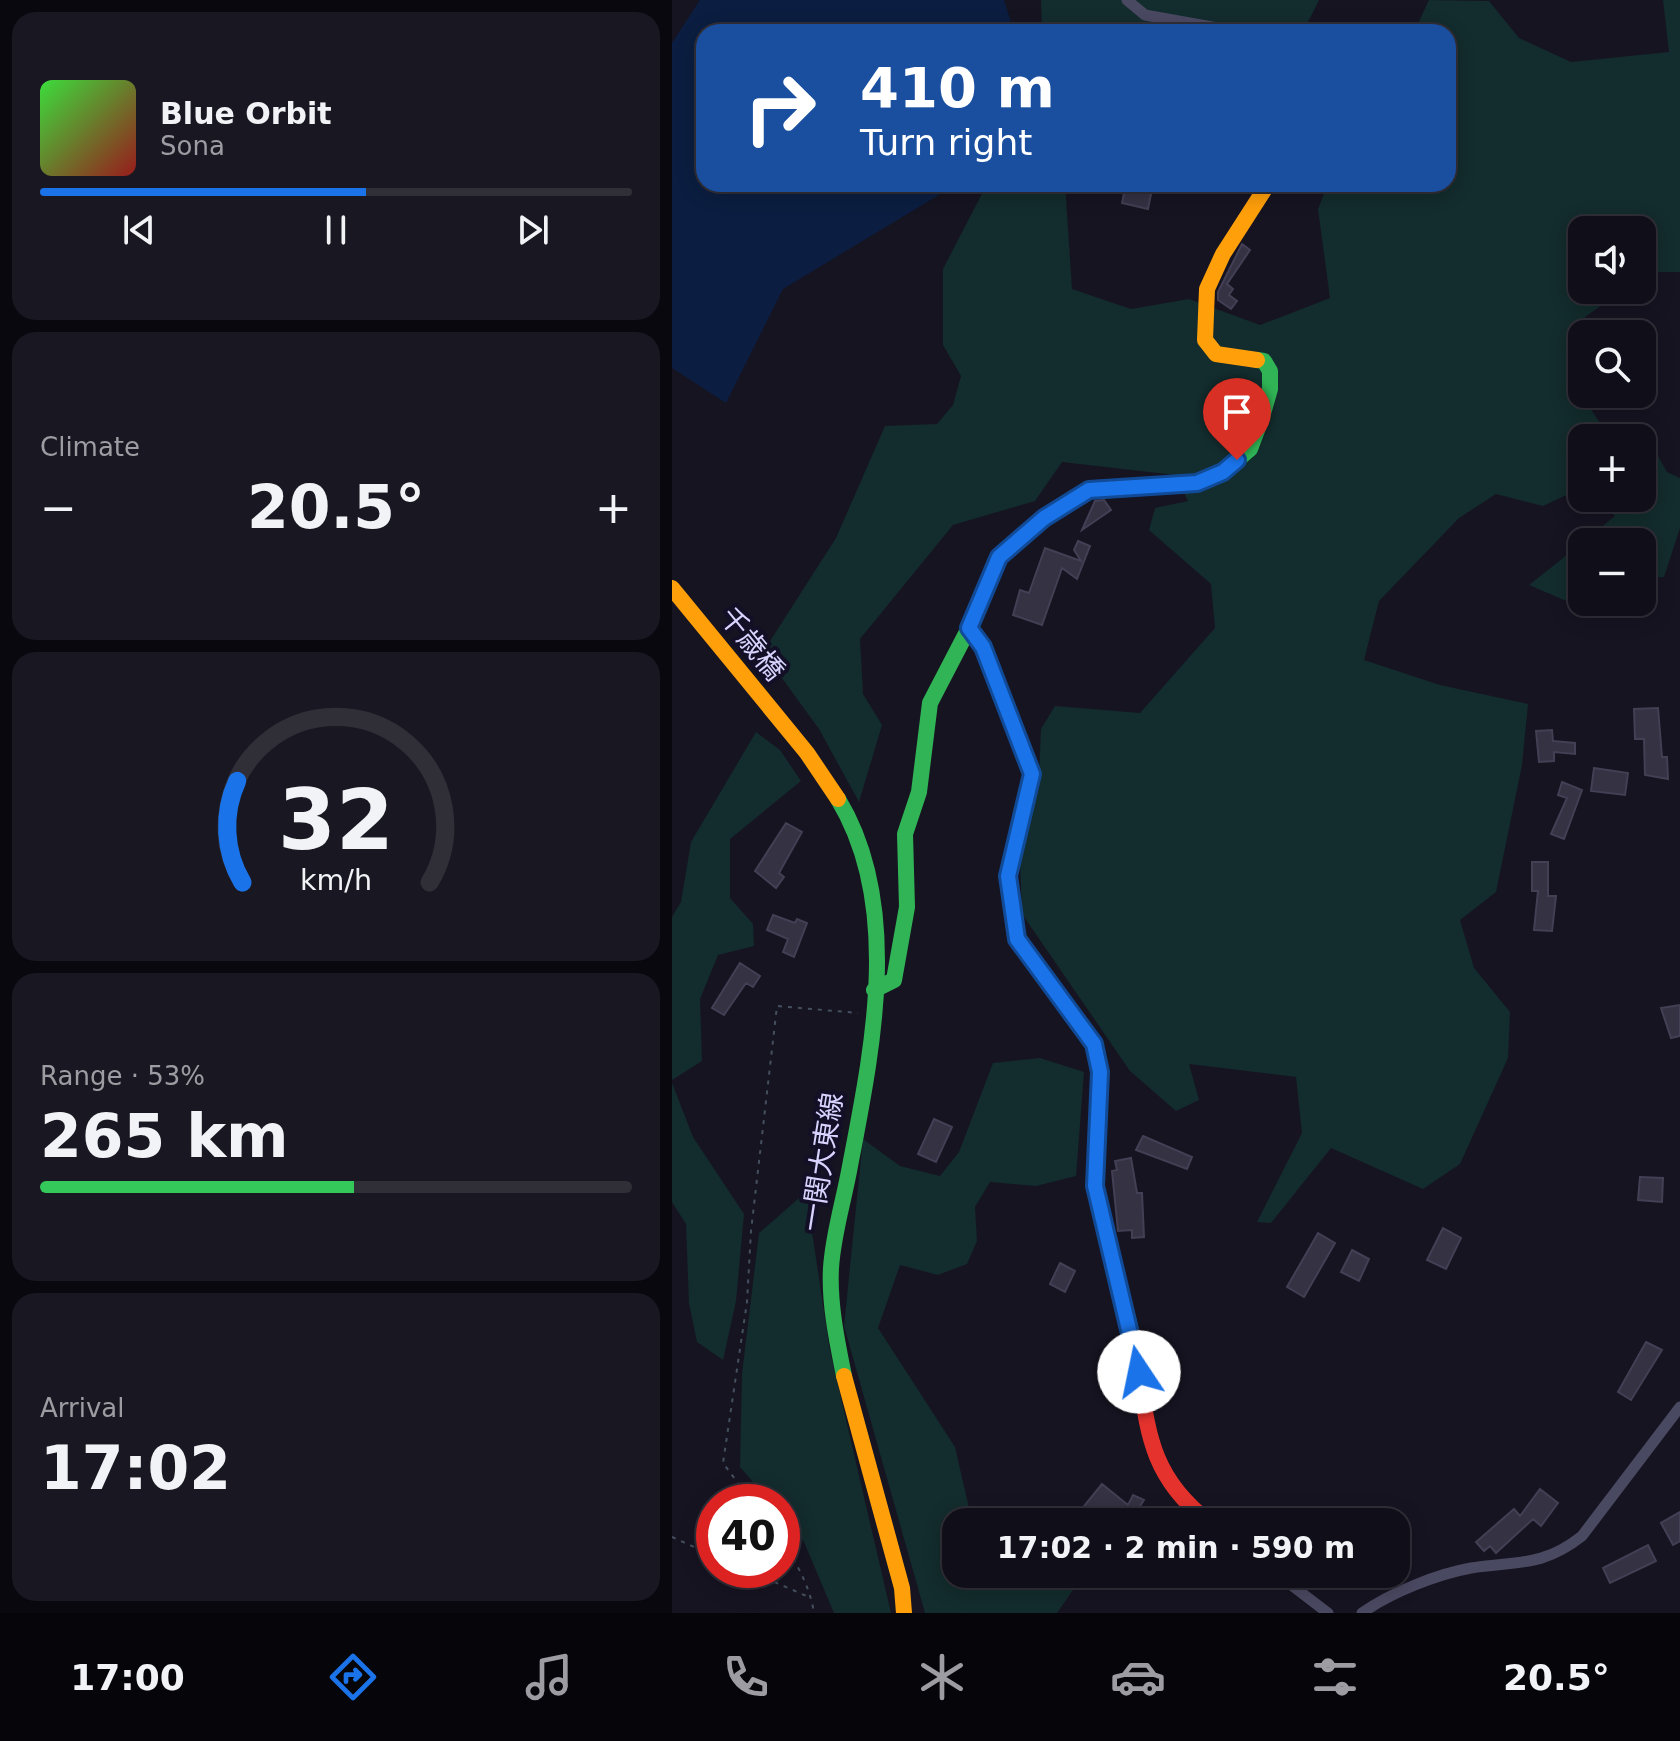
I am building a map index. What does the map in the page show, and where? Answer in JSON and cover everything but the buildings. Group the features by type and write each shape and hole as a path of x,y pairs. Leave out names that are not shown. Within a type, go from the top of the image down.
{"street":[{"path":"1127,0 1145,15 1195,24"},
{"path":"874,990 894,980 900,954 907,907 905,834 919,792 930,703 969,628 999,557 1055,511 1089,490 1197,483 1223,472 1250,449 1262,417 1270,371 1264,361 1216,354 1209,349 1205,340 1207,289 1223,254 1263,192"},
{"name":"千歳橋","path":"672,588 791,733"},
{"path":"969,628 983,647 1032,774 1008,876 1017,939 1094,1044 1100,1072 1095,1186 1135,1347 1152,1449 1165,1478 1191,1508"},
{"name":"一関大東線","path":"791,733 839,803 858,840 876,929 873,1014 831,1268 831,1305 837,1348 898,1574 904,1613"},
{"path":"1362,1613 1376,1602 1468,1569 1532,1563 1562,1552 1582,1536 1680,1407"},
{"path":"1295,1588 1328,1613"}],"path":[{"path":"739,1484 723,1463 747,1302 751,1231 777,1006 873,1014"},
{"path":"672,1537 696,1548"},
{"path":"800,1571 812,1598 814,1613"},
{"path":"789,1588 812,1598"}],"green space":[{"path":"1041,0 1319,0 1307,24 1042,24"},
{"path":"1429,0 1489,1 1519,38 1571,62 1669,52 1663,0 1680,0 1680,272 1656,272 1656,216 1568,216 1568,304 1603,304 1584,320 1568,320 1568,408 1590,408 1601,424 1568,424 1568,494 1543,506 1496,494 1459,518 1379,601 1364,660 1440,685 1528,704 1522,765 1496,892 1460,920 1474,968 1510,1012 1508,1058 1460,1164 1423,1189 1331,1148 1271,1223 1257,1222 1302,1133 1296,1077 1189,1064 1199,1100 1176,1111 1130,1071 1022,914 1019,835 1039,776 1041,729 1055,706 1140,713 1215,628 1211,584 1149,530 1155,508 1188,501 1175,475 1062,462 1035,501 953,525 860,639 863,694 882,725 859,802 819,729 763,652 836,538 885,426 937,424 953,405 961,376 943,345 943,269 983,192 1066,192 1072,289 1131,309 1189,299 1260,325 1330,298 1318,209 1325,192 1456,192 1456,24 1418,24"},
{"path":"1656,452 1667,472 1680,478 1680,528 1664,577 1656,577 1656,528 1600,528 1615,516 1610,512 1656,512"},
{"path":"1568,554 1568,600 1529,585"},
{"path":"756,732 780,750 801,781 730,839 730,898 753,924 754,946 718,955 700,999 702,1061 672,1080 672,917 681,902 691,842"},
{"path":"1040,1058 1084,1072 1076,1176 1036,1186 990,1182 975,1207 977,1241 967,1264 938,1275 900,1265 878,1328 955,1447 969,1508 942,1508 942,1588 1074,1588 1057,1613 925,1613 844,1326 863,1139 900,1166 940,1176 959,1152 993,1063"},
{"path":"672,1083 693,1137 744,1214 736,1301 723,1360 697,1342 689,1303 686,1224 672,1202"},
{"path":"806,1192 830,1351 891,1613 834,1613 800,1537 800,1484 755,1484 740,1467 742,1374 759,1233"}],"water":[{"path":"700,0 1004,0 1012,24 696,24 696,192 944,192 783,289 726,403 672,368 672,43"}],"traffic: fast":[{"path":"874,990 894,980 907,907 905,834 919,792 930,703 969,628 999,557 1044,518 1089,490 1197,483 1223,472 1250,449 1262,417 1270,389 1270,371 1264,361 1257,360"},
{"path":"969,628 983,647 1032,774 1008,876 1017,939 1094,1044 1100,1072 1095,1186 1135,1347"},
{"path":"838,799 858,841 870,885 876,932 877,980 867,1075 832,1255 832,1308 844,1376"}],"traffic: slow":[{"path":"1257,360 1216,354 1205,340 1207,289 1223,254 1263,192"},
{"path":"672,588 807,753 838,799"},
{"path":"844,1376 902,1588 904,1613"}],"traffic: jam":[{"path":"1135,1347 1152,1444 1172,1484 1194,1508"}],"route":[{"path":"1139,1372 1095,1186 1101,1103 1100,1072 1094,1044 1017,939 1008,876 1032,774 983,647 969,628 999,557 1044,518 1089,490 1197,483 1223,472 1237,460"}]}
